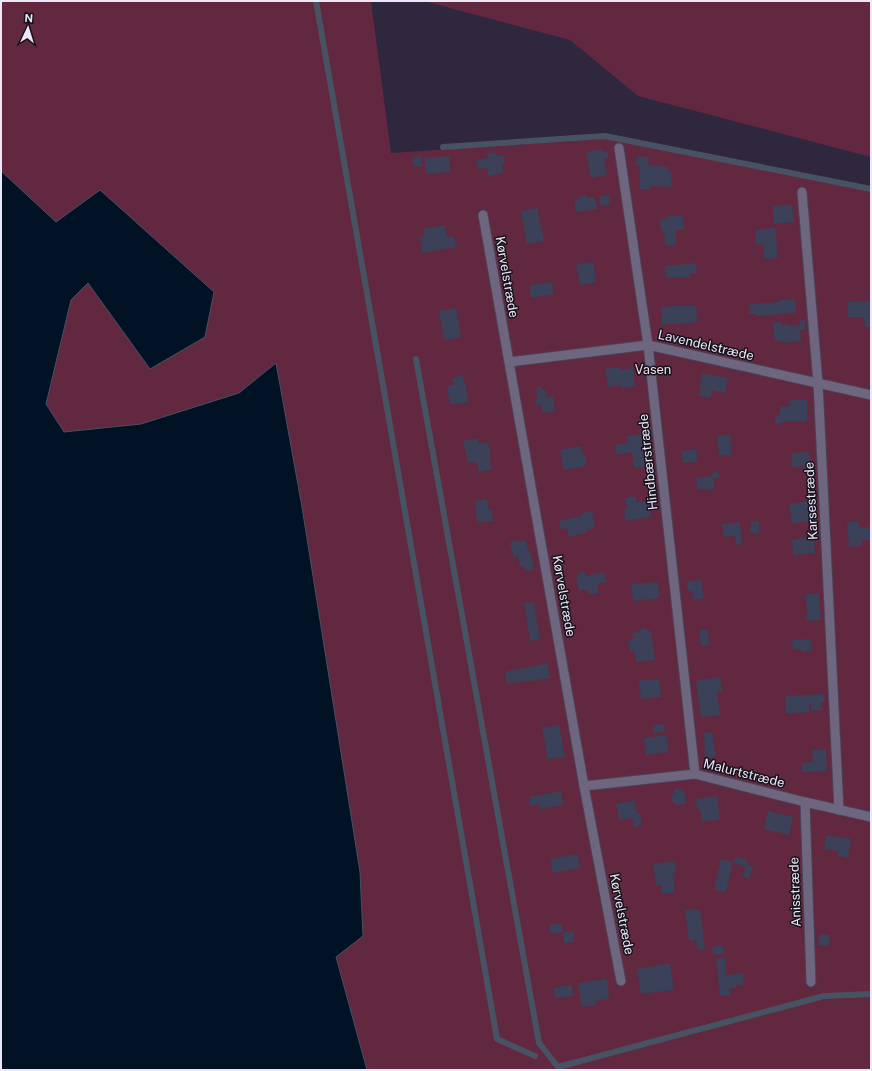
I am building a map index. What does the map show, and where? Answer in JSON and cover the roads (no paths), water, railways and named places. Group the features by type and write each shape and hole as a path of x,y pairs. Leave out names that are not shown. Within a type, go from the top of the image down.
{"lane":[{"name":"Hindbærstræde","path":"619,148 648,345 695,774"},
{"name":"Karsestræde","path":"802,192 818,383 839,810"},
{"name":"Kørvelstræde","path":"483,215 584,786 621,981"},
{"name":"Lavendelstræde","path":"509,362 648,345 871,395"},
{"name":"Malurtstræde","path":"584,786 695,774 871,817"},
{"name":"Anisstræde","path":"805,802 811,982"}],"water":[{"path":"1,171 56,222 100,190 214,292 205,337 150,369 88,283 71,300 46,404 64,432 141,424 239,393 276,363 302,507 360,872 363,936 336,957 367,1070 1,1070"}],"waterway":[{"path":"316,1 497,1039 535,1056"},
{"path":"443,147 605,136 871,189"},
{"path":"416,359 539,1043 558,1067 824,996 871,994"}],"park label":[{"name":"Vasen","path":"653,369"}]}
